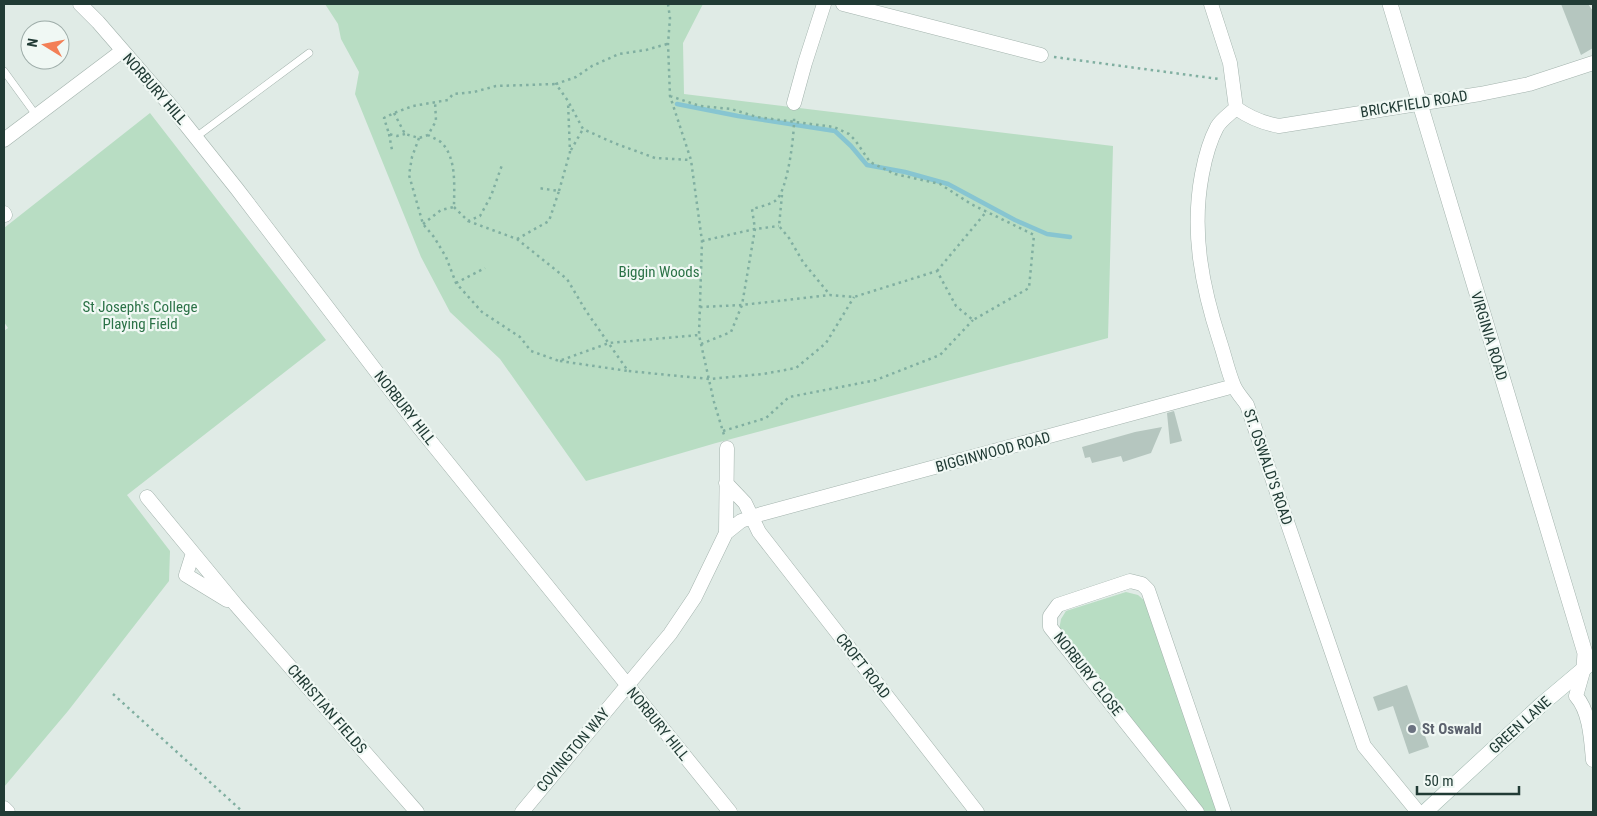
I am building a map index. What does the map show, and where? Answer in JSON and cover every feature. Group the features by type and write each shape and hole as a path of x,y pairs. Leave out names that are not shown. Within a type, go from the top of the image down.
{"street":[{"name":"NORBURY HILL","path":"80,4 98,22 196,137 418,426 730,812"},
{"path":"794,103 824,4"},
{"path":"843,4 1041,55"},
{"path":"1211,4 1226,47 1233,80 1236,108"},
{"name":"VIRGINIA ROAD","path":"1390,4 1589,664"},
{"path":"4,140 122,51"},
{"name":"BRICKFIELD ROAD","path":"1236,108 1249,118 1265,124 1279,126 1420,104 1529,84 1593,63"},
{"name":"ST. OSWALD'S ROAD","path":"1236,108 1218,126 1211,140 1200,182 1197,219 1199,261 1203,285 1234,386 1247,405 1364,746 1418,812"},
{"name":"BIGGINWOOD ROAD","path":"726,533 741,521 1234,386"},
{"name":"COVINGTON WAY","path":"522,812 670,634 690,604 726,533 727,445"},
{"name":"CROFT ROAD","path":"726,483 746,503 758,532 978,812"},
{"name":"CHRISTIAN FIELDS","path":"147,497 236,605 417,812"},
{"name":"CHRISTIAN FIELDS","path":"193,553 186,575 236,605"},
{"name":"NORBURY CLOSE","path":"1197,812 1050,627 1050,616 1058,605 1130,581 1142,584 1148,590 1224,812"},
{"path":"1589,664 1576,696 1582,704 1586,717 1593,760"},
{"name":"GREEN LANE","path":"1425,812 1542,704 1589,664"},
{"path":"4,808 8,812"}],"lane":[{"path":"196,137 309,53"},
{"path":"4,71 36,115"}],"path":[{"path":"668,4 670,18 668,44 670,96 691,160 702,241 699,335 727,445"},
{"path":"392,150 384,118 394,113 435,101 448,100 453,94 474,92 496,86 556,84 576,77 592,66 620,54 668,44"},
{"path":"1041,55 1233,80"},
{"path":"556,84 568,101 583,129 655,158 691,160"},
{"path":"670,96 700,106 731,109 757,117 834,127 849,134 870,162 896,174 940,184 971,204 1034,235 1029,288 973,320 940,355 876,380 789,397 766,418 723,431"},
{"path":"428,136 436,121 435,101"},
{"path":"568,101 570,152"},
{"path":"794,103 794,121 786,181 782,193 779,226 789,238 803,262 830,295"},
{"path":"394,113 405,134"},
{"path":"517,239 549,221 570,152 583,129"},
{"path":"388,134 397,136 405,134 419,138 428,136 441,142 450,154 454,177 454,207 468,221 517,239 567,279 586,312 628,371"},
{"path":"419,138 412,157 409,175 423,224 434,236 446,257 456,283 482,312 520,337 531,351 559,360 628,371 709,379 763,374 796,368 826,343 854,297"},
{"path":"468,221 480,216 491,196 502,165"},
{"path":"538,188 559,191"},
{"path":"701,344 732,332 742,305 755,229 752,209 775,201 782,193"},
{"path":"423,224 441,210 454,207"},
{"path":"700,307 742,305 830,295 854,297 937,271 987,211"},
{"path":"702,241 755,229 779,226"},
{"path":"456,283 485,268"},
{"path":"937,271 956,306 973,320"},
{"path":"559,360 609,343 699,335"},
{"path":"113,694 243,812"}],"green space":[{"name":"Biggin Woods","path":"325,4 703,4 683,43 684,94 1113,146 1108,338 716,443 586,481 500,359 450,312 421,257 355,94 359,72 341,39 338,24"},
{"name":"St Joseph's College Playing Field","path":"150,113 326,340 127,495 170,551 169,581 68,711 4,787 4,331 8,328 4,322 4,228"},
{"path":"1126,592 1138,595 1146,602 1218,812 1204,812 1059,630 1061,619 1066,611"}],"building":[{"path":"1561,4 1588,4 1593,11 1593,48 1581,55"},
{"path":"1174,411 1182,441 1170,444 1167,413"},
{"path":"1162,427 1151,453 1123,462 1121,456 1092,463 1090,457 1085,458 1082,447 1135,432"},
{"name":"St Oswald","path":"1407,685 1429,747 1409,754 1393,706 1378,711 1373,697"}],"waterway":[{"path":"677,104 738,116 835,131 867,165 905,172 948,184 1015,220 1047,234 1070,237"}],"place":[{"name":"St Oswald","path":"1412,729"}]}
